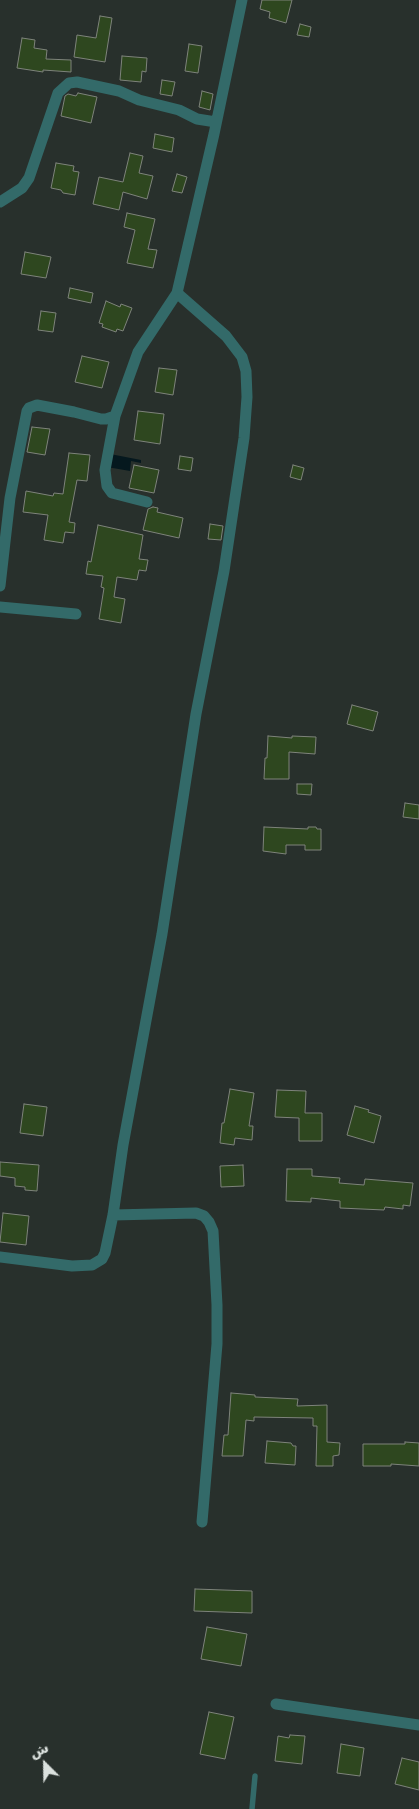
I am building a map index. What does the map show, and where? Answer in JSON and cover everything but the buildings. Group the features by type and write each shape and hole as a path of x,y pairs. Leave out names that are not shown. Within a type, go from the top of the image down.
{"street":[{"path":"147,502 112,493 107,486 106,470 115,416 138,352 176,293 242,0"},
{"path":"0,202 22,188 29,178 58,93 70,83 77,82 119,91 139,100 179,110 197,119 216,122"},
{"path":"0,1257 72,1266 92,1265 98,1262 105,1253 113,1215 123,1145 162,934 196,714 225,561 247,397 246,371 242,357 226,336 176,293"},
{"path":"0,586 10,498 29,408 37,405 106,419 115,416"},
{"path":"0,607 76,614"},
{"path":"113,1215 196,1213 204,1216 210,1222 213,1231 217,1344 202,1522"},
{"path":"276,1704 419,1725"}],"lane":[{"path":"252,1809 255,1776"}],"water":[{"path":"110,454 141,460 141,463 131,461 130,471 107,467"}]}
